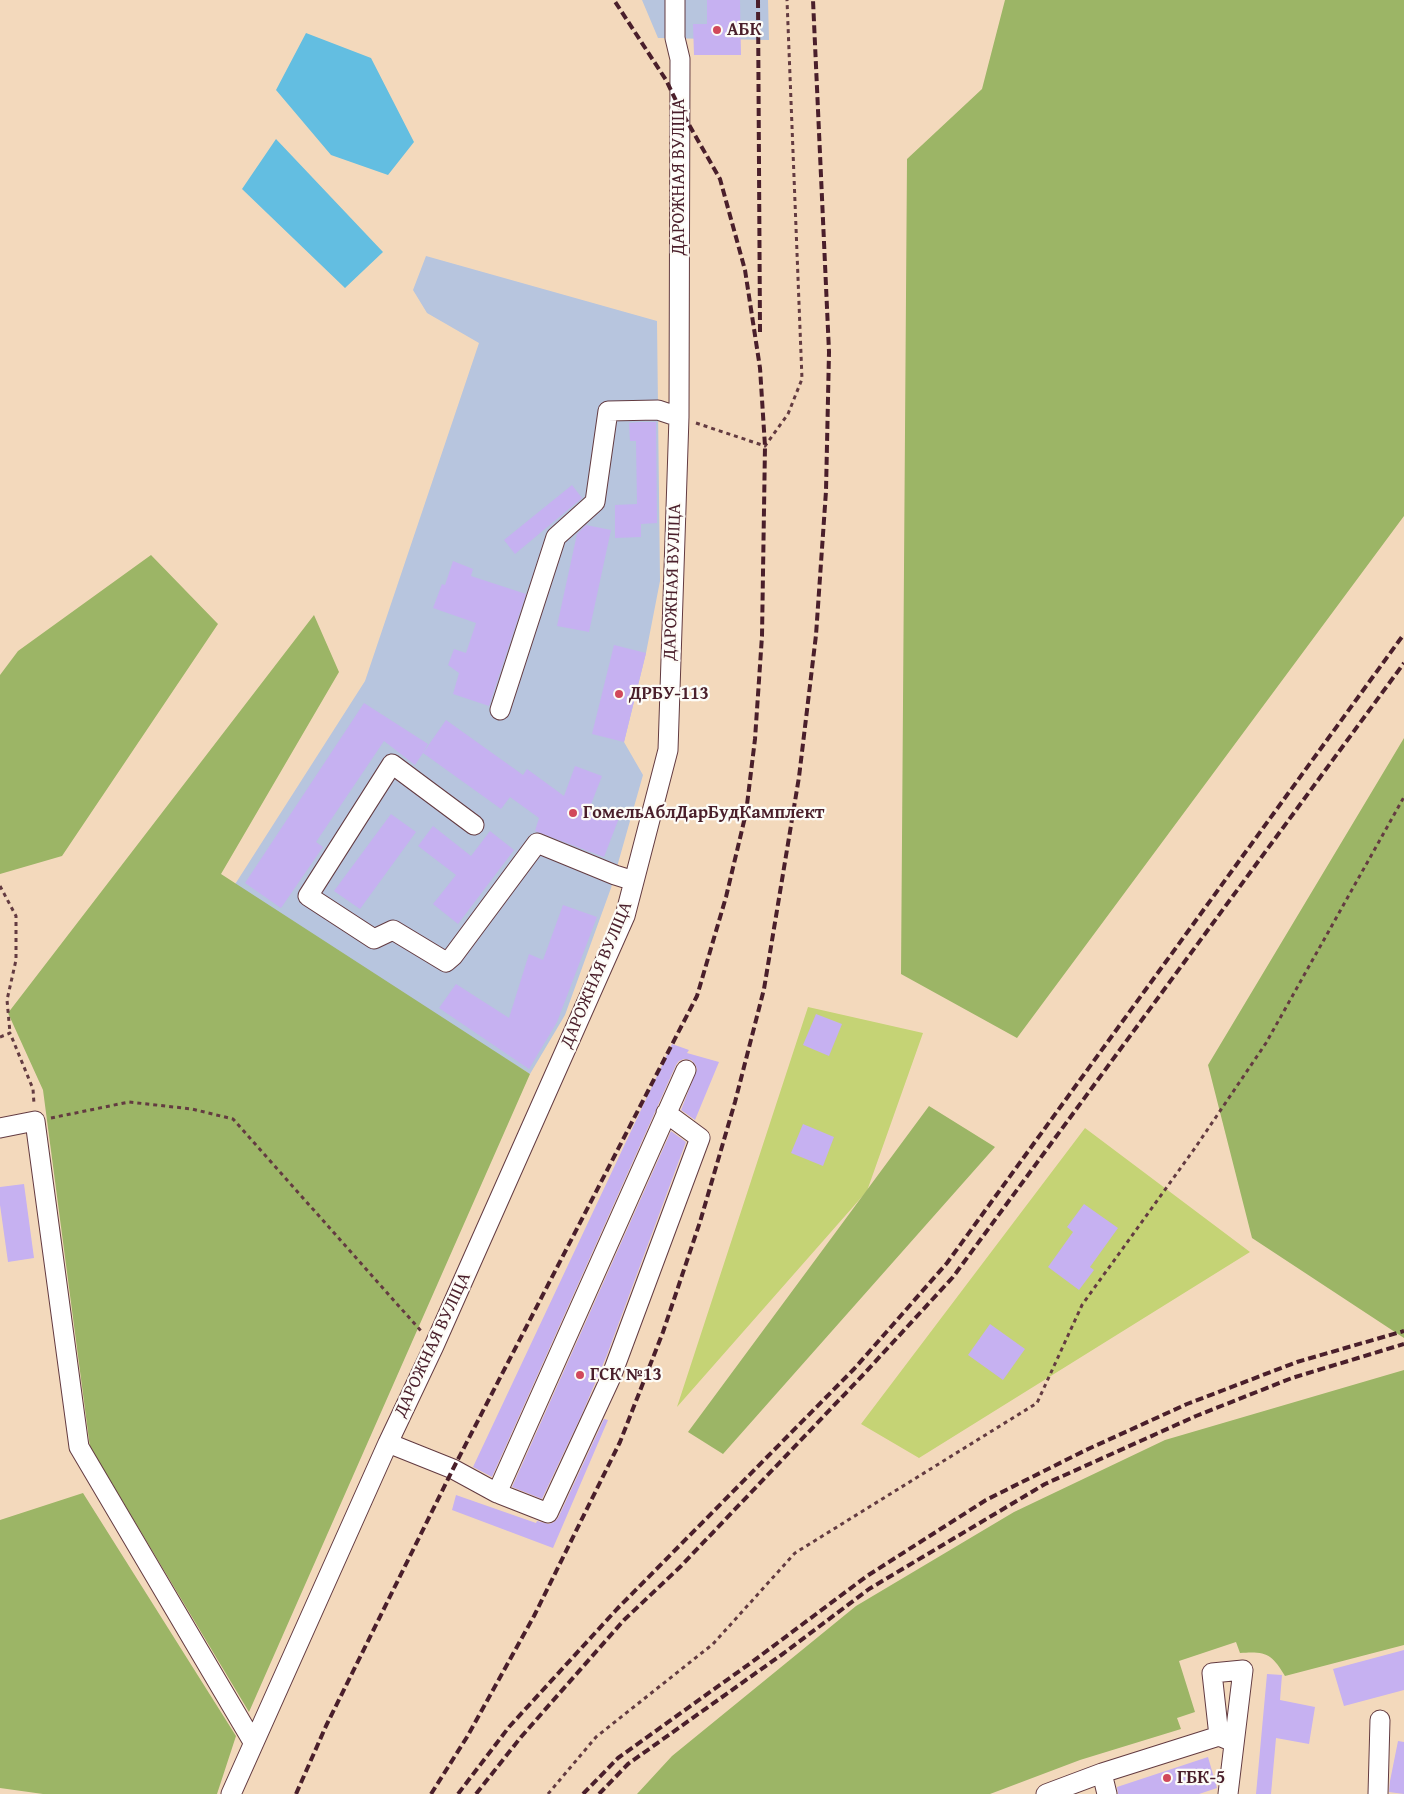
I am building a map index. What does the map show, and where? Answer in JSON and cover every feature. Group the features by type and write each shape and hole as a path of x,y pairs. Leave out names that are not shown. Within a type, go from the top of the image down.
{"street":[{"name":"ДАРОЖНАЯ ВУЛІЦА","path":"231,1794 388,1443 434,1346 625,916 668,750 679,417 680,60 675,38 675,0"},
{"path":"500,710 556,537 594,502 608,411 658,410 679,417"},
{"path":"474,825 392,764 308,896 374,939 393,930 446,962 453,956 537,843 634,881"},
{"path":"497,1493 686,1070"},
{"path":"388,1443 454,1469 497,1493 548,1513 611,1377 700,1138 666,1113"},
{"path":"0,1128 35,1121 79,1447 253,1742"},
{"path":"1378,1794 1380,1720"},
{"path":"1046,1794 1102,1774 1227,1740 1226,1793"},
{"path":"1102,1774 1107,1794"}],"path":[{"path":"679,417 765,446 788,414 802,379 786,0"},
{"path":"548,1794 596,1737 713,1644 795,1553 1037,1403 1082,1305 1195,1148 1266,1043 1404,797"},
{"path":"0,886 16,916 16,960 7,1000 10,1032 33,1089 35,1121 129,1102 192,1109 233,1119 434,1346"},
{"path":"0,1037 10,1032"}],"shaded area":[{"path":"642,0 768,0 769,40 658,38"},
{"path":"426,256 657,321 660,581 646,653 624,742 643,775 611,888 565,1015 530,1074 232,889 365,681 479,343 427,313 413,290"}],"green space":[{"path":"1005,0 1404,0 1404,516 1017,1038 901,974 907,159 982,89"},
{"path":"151,555 218,624 62,856 0,874 0,675 18,651"},
{"path":"314,615 339,672 221,874 530,1074 249,1712 90,1447 43,1090 8,1013"},
{"path":"1404,738 1404,1338 1252,1238 1208,1065"},
{"path":"808,1007 923,1033 867,1191 677,1407"},
{"path":"929,1106 995,1147 723,1454 688,1432"},
{"path":"1085,1128 1250,1252 919,1458 861,1424"},
{"path":"1404,1370 1404,1645 1285,1676 1276,1663 1267,1655 1240,1653 1236,1642 1179,1661 1195,1712 1177,1718 1181,1729 1080,1760 990,1794 637,1794 672,1756 856,1606 1014,1512 1165,1440"},
{"path":"83,1493 236,1736 217,1794 43,1794 0,1788 0,1520"}],"water":[{"path":"306,33 371,58 414,142 388,175 331,155 276,90"},
{"path":"276,139 383,252 345,288 242,189"}],"building":[{"name":"АБК","path":"707,0 740,0 741,55 694,55 693,24 707,24"},
{"path":"656,422 657,523 641,524 641,537 615,538 615,505 637,504 636,441 630,441 629,423"},
{"path":"572,485 582,498 515,554 504,540"},
{"path":"586,525 611,530 589,632 557,626 577,534"},
{"path":"453,561 473,569 471,576 526,594 489,706 453,694 459,673 448,665 454,649 466,653 476,623 433,608 442,584 445,585"},
{"name":"ДРБУ-113","path":"614,645 646,653 624,742 592,734"},
{"path":"364,703 428,744 415,765 384,741 316,842 323,847 281,908 245,883"},
{"path":"446,720 523,775 527,769 564,796 575,766 602,776 590,807 619,818 604,857 535,831 539,818 510,797 501,809 423,753"},
{"path":"391,814 416,832 360,909 334,891"},
{"path":"433,826 471,856 490,831 514,850 458,924 433,904 456,875 418,846"},
{"path":"563,905 597,917 557,1022 529,1069 439,1008 456,984 509,1018 529,954 543,960"},
{"path":"816,1014 842,1024 829,1056 803,1045"},
{"path":"672,1044 689,1050 687,1053 719,1062 695,1120 681,1110 697,1069 691,1060 684,1059 676,1065 492,1477 473,1467"},
{"path":"803,1124 834,1137 823,1166 791,1153"},
{"name":"ГСК №13","path":"671,1131 686,1142 607,1355 542,1499 512,1487"},
{"path":"24,1184 34,1258 8,1262 0,1205 0,1187"},
{"path":"1084,1204 1118,1228 1090,1267 1094,1270 1079,1290 1048,1267 1073,1232 1067,1227"},
{"path":"990,1324 1025,1349 1003,1380 968,1355"},
{"path":"604,1419 608,1420 553,1548 452,1510 456,1495 536,1523 537,1521 549,1524 554,1522 558,1518"},
{"path":"1404,1650 1404,1690 1344,1706 1333,1669"},
{"path":"1267,1674 1282,1675 1280,1700 1315,1707 1309,1744 1276,1738 1271,1794 1256,1794"},
{"path":"1398,1741 1404,1742 1404,1794 1389,1792"},
{"path":"1208,1757 1217,1788 1199,1794 1118,1794 1117,1787"}],"railway":[{"path":"296,1794 326,1726 453,1469 697,996 726,897 746,813 755,739 762,636 765,446 760,368 745,270 720,179 680,109 666,80 614,0"},
{"path":"758,0 760,332"},
{"path":"431,1794 467,1737 534,1616 620,1442 663,1332 700,1222 735,1102 764,989 799,777 816,635 826,491 829,352 813,0"},
{"path":"458,1794 509,1727 617,1609 854,1369 947,1263 1404,634"},
{"path":"476,1794 521,1737 624,1620 680,1567 862,1376 953,1277 1404,663"},
{"path":"583,1794 618,1758 752,1662 867,1576 986,1500 1086,1450 1187,1404 1297,1362 1404,1331"},
{"path":"599,1794 628,1764 784,1653 869,1589 1045,1484 1196,1416 1292,1378 1404,1344"}],"place":[{"name":"АБК","path":"717,30"},
{"name":"ДРБУ-113","path":"619,694"},
{"name":"ГомельАблДарБудКамплект","path":"573,813"},
{"name":"ГСК №13","path":"580,1375"},
{"name":"ГБК-5","path":"1167,1778"}]}
